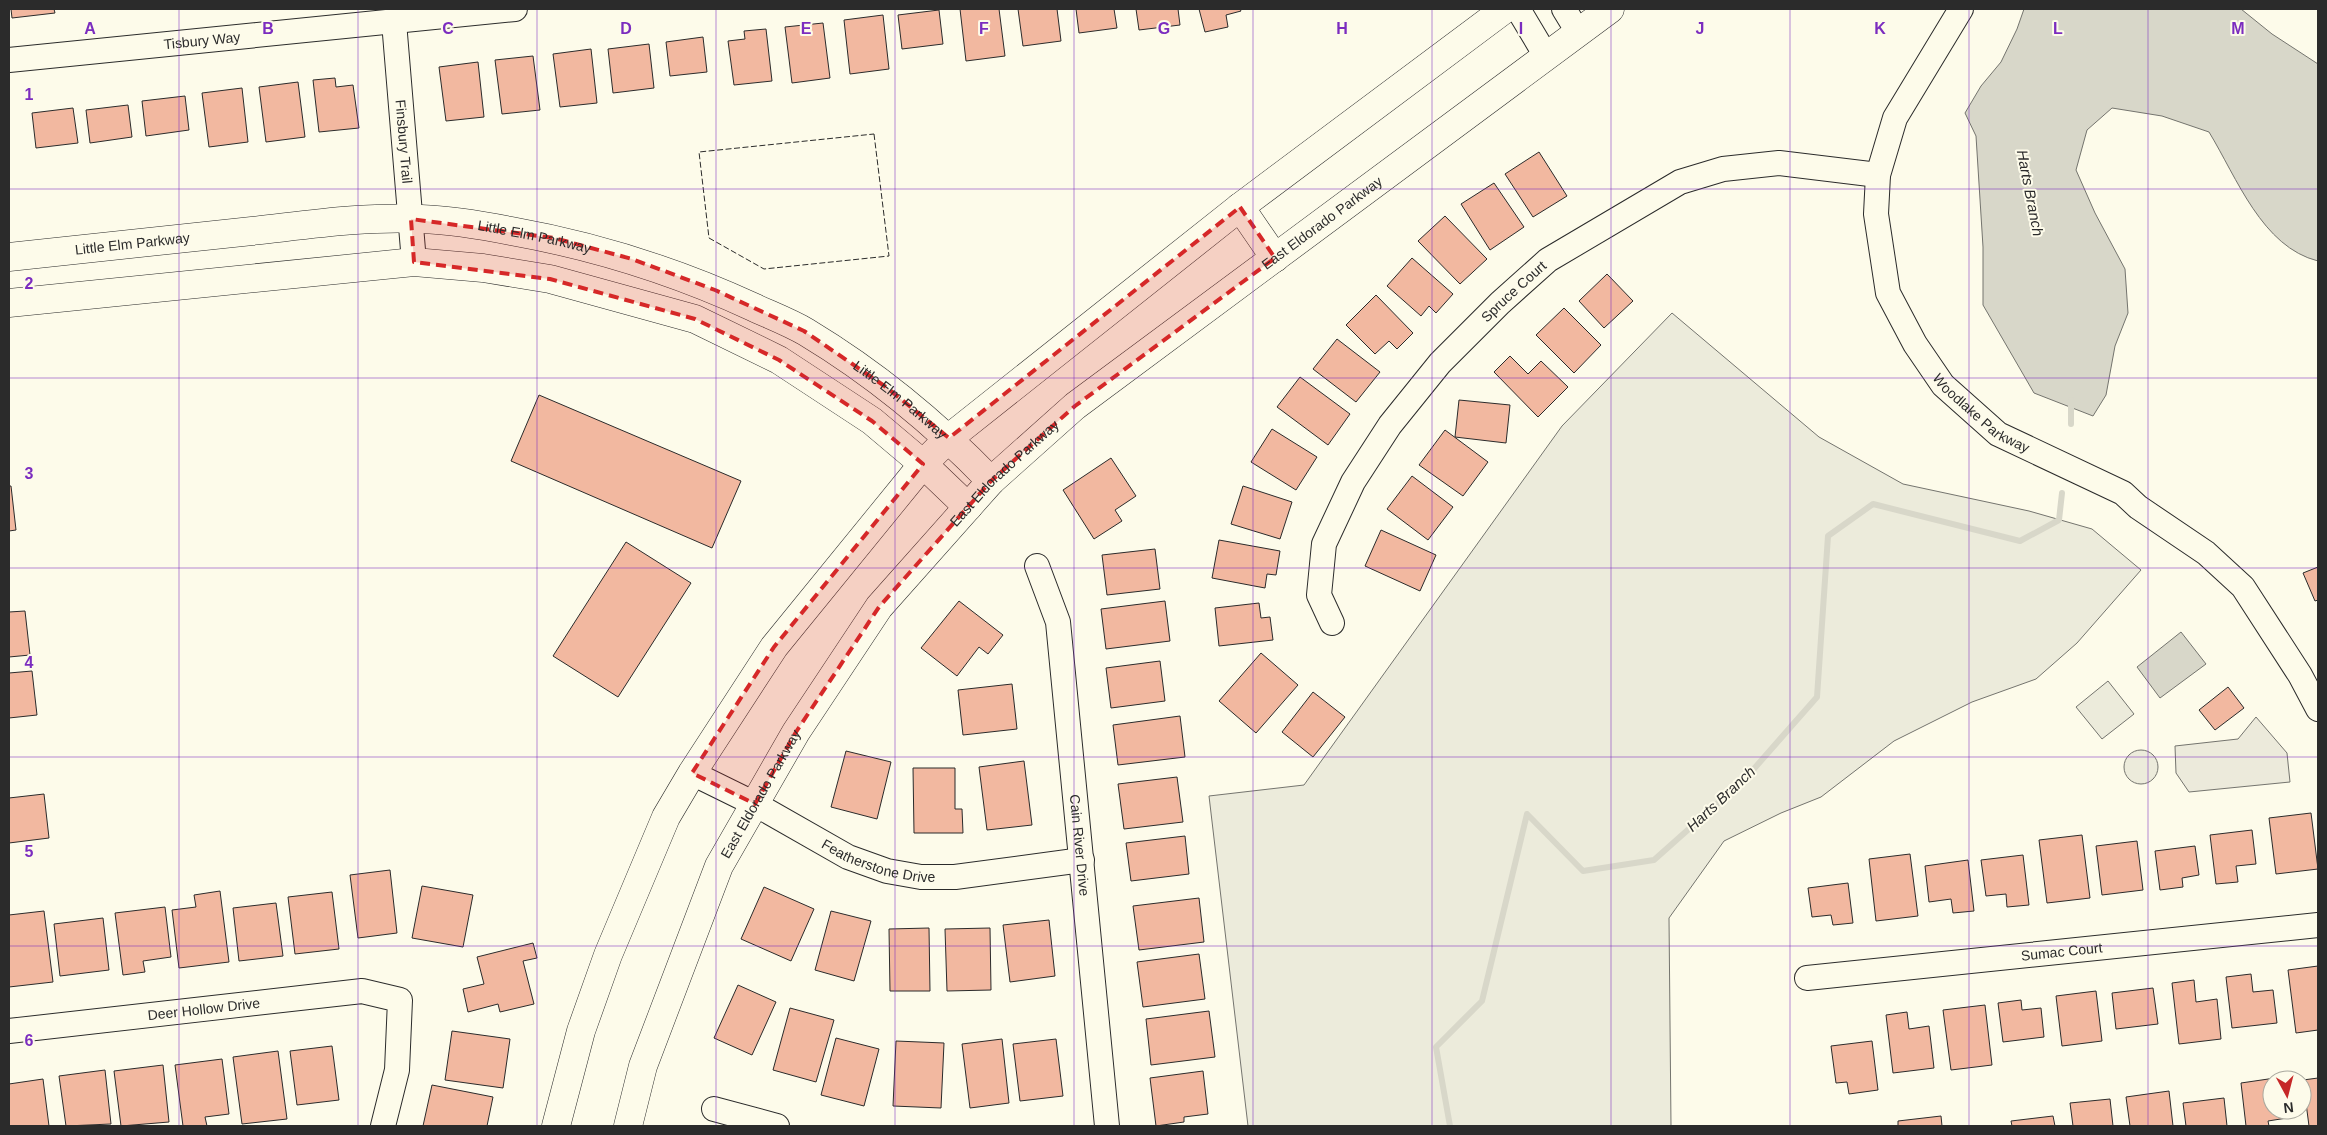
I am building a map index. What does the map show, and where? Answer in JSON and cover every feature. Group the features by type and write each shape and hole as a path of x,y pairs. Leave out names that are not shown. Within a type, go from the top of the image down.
{"main road":[{"path":"556,1126 581,1031 608,955 666,817 692,773 774,648 923,464 949,438 1240,207 1505,9"},
{"name":"East Eldorado Parkway","path":"628,1126 643,1066 719,866 796,732 879,607 992,481 1075,406 1610,9"},
{"path":"1240,207 1275,258"},
{"name":"Little Elm Parkway","path":"9,257 324,223 410,219 488,227 554,238 632,259 715,290 804,331 886,387 949,438 992,481"},
{"path":"9,303 414,262 483,268 550,278 696,319 779,360 872,421 923,464 968,507"}],"street":[{"name":"Tisbury Way","path":"9,60 515,9"},
{"path":"1518,9 1546,56"},
{"path":"1564,9 1578,32"},
{"name":"Woodlake Parkway","path":"1961,9 1895,118 1878,175 1876,214 1888,293 1915,344 1943,385 1998,434 2123,493 2138,507 2206,553 2244,587 2309,671 2318,709"},
{"name":"Finsbury Trail","path":"394,22 414,262"},
{"name":"Spruce Court","path":"1332,623 1319,595 1324,544 1354,482 1390,425 1440,363 1500,303 1548,260 1680,182 1723,169 1779,163 1878,175"},
{"name":"Cain River Drive","path":"1037,566 1058,622 1106,1126"},
{"name":"Featherstone Drive","path":"692,773 755,804 848,857 887,871 912,876 955,877 1082,860"},
{"name":"Sumac Court","path":"1807,978 2318,925"},
{"name":"Deer Hollow Drive","path":"9,1031 362,991 400,1000 397,1070 383,1126"},
{"path":"714,1109 777,1126"}],"highlighted area":[{"path":"1240,207 1275,258 1075,406 991,481 879,607 796,732 755,804 692,773 774,647 923,464 872,421 779,360 695,319 550,279 414,262 411,219 554,238 632,259 715,290 804,331 886,387 949,438"}],"shaded area":[{"path":"1672,313 1819,437 1903,484 2029,511 2092,529 2141,570 2077,643 2036,679 1972,702 1894,741 1821,797 1781,813 1724,841 1669,918 1671,1126 1248,1126 1209,796 1304,785 1562,426"},
{"path":"2108,681 2134,714 2102,739 2076,707"},
{"path":"2256,717 2287,753 2290,782 2189,792 2176,773 2175,746 2238,739"},
{"path":"2141,750 2153,755 2158,767 2153,779 2141,784 2129,779 2124,767 2129,755"}],"water":[{"path":"2024,9 2241,9 2272,34 2318,64 2318,261 2298,253 2281,241 2266,226 2241,189 2209,132 2162,116 2112,108 2087,130 2076,170 2095,213 2125,269 2128,313 2115,346 2106,395 2093,416 2034,393 1983,305 1983,247 1976,136 1965,113 1981,86 2001,62 2017,29"},
{"path":"2181,632 2206,664 2160,698 2137,667"}],"building":[{"path":"11,9 54,9 55,13 12,18"},
{"path":"960,9 999,9 1005,56 966,61"},
{"path":"1018,9 1057,9 1061,41 1023,46"},
{"path":"1076,9 1114,9 1117,28 1079,33"},
{"path":"1136,9 1178,9 1180,25 1139,30"},
{"path":"1199,9 1240,9 1241,11 1226,15 1228,27 1205,32"},
{"path":"939,10 943,44 902,49 898,15"},
{"path":"883,15 889,69 850,74 844,20"},
{"path":"823,23 830,78 792,83 785,27"},
{"path":"766,29 772,81 734,85 728,41 745,39 744,31"},
{"path":"703,37 707,72 670,76 666,42"},
{"path":"649,44 654,88 613,93 608,49"},
{"path":"591,49 597,103 560,107 553,54"},
{"path":"533,56 540,110 502,114 495,60"},
{"path":"478,62 484,117 446,121 439,67"},
{"path":"335,78 336,87 353,85 359,128 319,132 313,80"},
{"path":"298,82 305,137 266,142 259,87"},
{"path":"242,88 248,142 209,147 202,93"},
{"path":"185,96 189,130 146,136 142,101"},
{"path":"128,105 132,137 90,143 86,110"},
{"path":"73,108 78,143 36,148 32,113"},
{"path":"1539,152 1567,196 1533,217 1505,174"},
{"path":"1494,183 1524,227 1490,250 1461,204"},
{"path":"1445,216 1487,259 1460,284 1418,241"},
{"path":"1412,258 1453,294 1436,313 1429,306 1421,316 1387,286"},
{"path":"1607,274 1633,301 1604,328 1579,301"},
{"path":"1376,295 1413,333 1397,349 1389,341 1375,354 1346,325"},
{"path":"1564,308 1601,345 1574,373 1536,335"},
{"path":"1337,339 1380,372 1356,402 1313,369"},
{"path":"1510,356 1528,374 1541,361 1568,387 1538,417 1494,372"},
{"path":"1300,377 1350,414 1328,445 1277,407"},
{"path":"539,395 741,481 712,548 511,461"},
{"path":"1459,400 1510,405 1506,443 1455,437"},
{"path":"1272,429 1317,457 1296,490 1251,462"},
{"path":"1445,430 1488,462 1463,496 1419,465"},
{"path":"1111,458 1136,496 1115,510 1122,521 1094,539 1063,490"},
{"path":"1412,476 1453,507 1428,540 1387,509"},
{"path":"9,486 11,486 16,530 9,531"},
{"path":"1243,486 1292,502 1280,539 1231,524"},
{"path":"1381,530 1436,555 1420,591 1365,566"},
{"path":"1219,540 1280,551 1276,575 1267,574 1265,588 1212,578"},
{"path":"626,542 691,583 618,697 553,656"},
{"path":"1155,549 1160,589 1107,595 1102,555"},
{"path":"2318,567 2318,600 2315,601 2303,573"},
{"path":"959,601 1003,635 988,654 979,647 957,676 921,648"},
{"path":"1165,601 1170,641 1106,649 1101,609"},
{"path":"1259,603 1261,618 1270,617 1273,640 1219,646 1215,608"},
{"path":"25,611 30,655 9,657 9,612"},
{"path":"1261,653 1298,685 1256,733 1219,701"},
{"path":"1160,661 1165,701 1111,708 1106,668"},
{"path":"32,671 37,715 9,718 9,673"},
{"path":"1012,684 1017,729 963,735 958,690"},
{"path":"2228,687 2244,708 2215,730 2199,710"},
{"path":"1313,692 1345,717 1313,757 1282,732"},
{"path":"1180,716 1185,757 1118,765 1113,725"},
{"path":"846,751 891,762 877,819 831,807"},
{"path":"1024,761 1032,825 987,830 979,767"},
{"path":"913,768 955,768 955,809 962,809 963,833 914,833"},
{"path":"1177,777 1183,822 1124,829 1118,784"},
{"path":"44,794 49,838 9,843 9,798"},
{"path":"2311,813 2318,869 2276,874 2269,818"},
{"path":"2252,830 2256,864 2236,866 2238,882 2216,884 2210,835"},
{"path":"2082,835 2090,898 2047,903 2039,840"},
{"path":"1185,836 1189,874 1131,881 1126,843"},
{"path":"2137,841 2143,890 2102,895 2096,846"},
{"path":"2195,846 2199,875 2182,878 2183,887 2160,890 2155,851"},
{"path":"1910,854 1918,916 1876,921 1869,859"},
{"path":"2023,855 2029,905 2007,907 2006,894 1986,896 1981,860"},
{"path":"1968,860 1974,911 1953,913 1951,899 1929,902 1925,866"},
{"path":"390,870 397,933 358,938 350,875"},
{"path":"1848,883 1853,923 1833,925 1831,915 1812,917 1808,888"},
{"path":"422,886 473,895 463,947 412,938"},
{"path":"764,887 814,909 791,961 741,939"},
{"path":"220,891 229,962 179,968 172,910 196,907 194,895"},
{"path":"332,892 339,949 295,954 288,897"},
{"path":"1199,898 1204,942 1139,950 1133,906"},
{"path":"276,903 283,956 239,961 233,908"},
{"path":"165,907 171,957 143,961 145,972 123,975 115,913"},
{"path":"44,911 53,982 9,987 9,915"},
{"path":"831,911 871,921 854,981 815,970"},
{"path":"103,918 109,970 60,976 54,924"},
{"path":"1049,920 1055,976 1010,982 1003,925"},
{"path":"929,928 930,991 890,991 889,929"},
{"path":"990,928 991,990 947,991 945,929"},
{"path":"533,943 537,958 523,961 534,1004 500,1012 498,1004 468,1012 463,989 484,984 477,957"},
{"path":"1199,954 1205,999 1143,1007 1137,962"},
{"path":"2318,966 2318,1030 2296,1033 2288,970"},
{"path":"2251,974 2253,992 2273,990 2277,1023 2232,1028 2226,977"},
{"path":"2194,980 2196,1002 2217,999 2221,1039 2179,1044 2172,983"},
{"path":"738,985 776,1002 752,1055 714,1038"},
{"path":"2153,988 2158,1024 2116,1029 2112,993"},
{"path":"2096,991 2102,1041 2062,1046 2056,996"},
{"path":"2021,1000 2022,1010 2041,1008 2044,1037 2003,1042 1998,1003"},
{"path":"1985,1005 1992,1065 1951,1070 1943,1010"},
{"path":"790,1008 834,1020 816,1082 773,1070"},
{"path":"1209,1011 1215,1057 1151,1065 1146,1019"},
{"path":"1907,1012 1909,1029 1929,1026 1934,1068 1893,1073 1886,1015"},
{"path":"452,1031 510,1039 503,1088 445,1080"},
{"path":"836,1038 879,1049 864,1106 821,1095"},
{"path":"1002,1039 1009,1103 970,1108 962,1044"},
{"path":"1056,1039 1063,1096 1020,1101 1013,1044"},
{"path":"896,1041 944,1043 941,1108 893,1106"},
{"path":"1872,1041 1878,1090 1849,1094 1847,1082 1836,1083 1831,1046"},
{"path":"332,1046 339,1100 297,1105 290,1051"},
{"path":"278,1051 287,1119 242,1124 233,1057"},
{"path":"222,1059 229,1114 205,1117 207,1126 183,1126 175,1065"},
{"path":"163,1065 169,1122 121,1126 114,1071"},
{"path":"105,1070 111,1124 66,1126 59,1076"},
{"path":"1203,1071 1208,1114 1184,1117 1184,1122 1156,1126 1150,1078"},
{"path":"2318,1078 2318,1126 2309,1126 2308,1120 2312,1120 2312,1079"},
{"path":"43,1079 49,1126 9,1126 9,1084"},
{"path":"2262,1080 2262,1120 2274,1120 2268,1121 2269,1126 2246,1126 2241,1083"},
{"path":"432,1085 493,1097 487,1126 423,1126"},
{"path":"2169,1091 2173,1126 2130,1126 2126,1097"},
{"path":"2224,1098 2227,1126 2186,1126 2183,1103"},
{"path":"2110,1099 2113,1126 2073,1126 2070,1103"},
{"path":"1941,1116 1942,1126 1898,1126 1898,1121"},
{"path":"2053,1116 2055,1126 2012,1126 2011,1121"}],"waterway":[{"name":"Harts Branch","path":"2071,400 2071,424"},
{"name":"Harts Branch","path":"1450,1126 1436,1047 1482,1001 1527,814 1583,871 1654,860 1745,779 1817,697 1828,536 1873,504 2020,541 2059,520 2062,493"}],"fence":[{"path":"874,134 889,256 764,269 709,238 699,152 874,134"}]}
